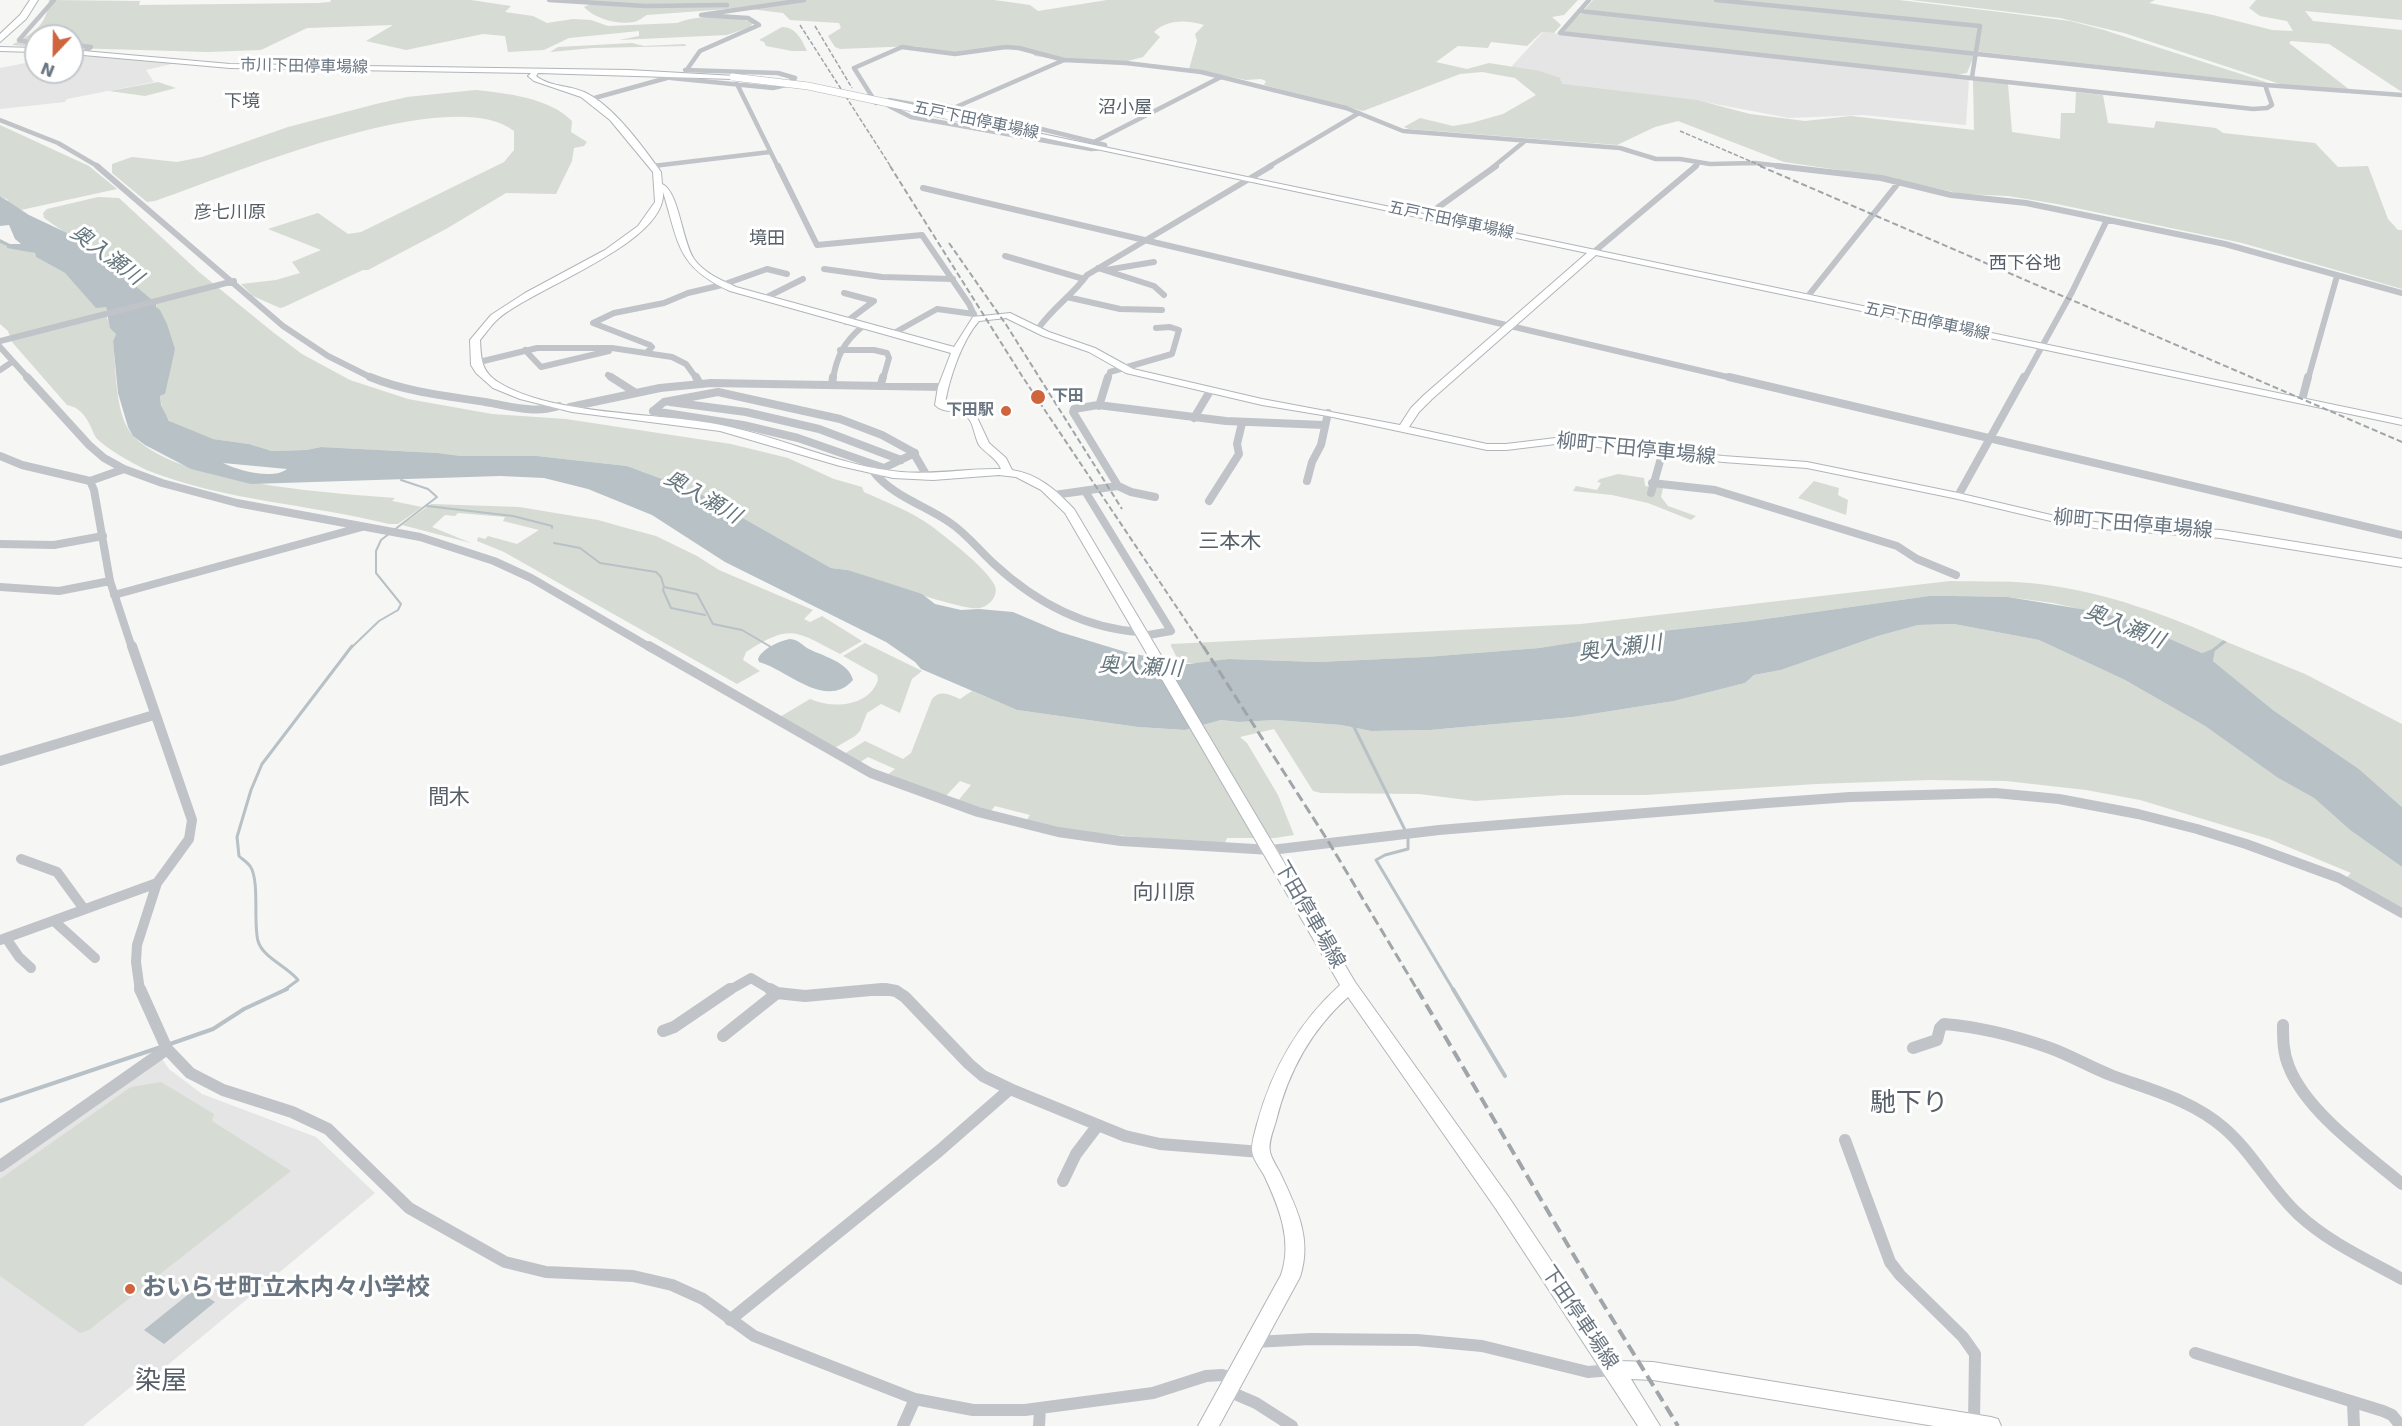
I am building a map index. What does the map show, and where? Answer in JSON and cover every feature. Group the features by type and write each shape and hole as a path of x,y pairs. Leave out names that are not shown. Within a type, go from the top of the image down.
{"highway":[{"path":"0,33 34,0"},
{"path":"0,39 23,17 34,0"}],"main road":[{"path":"0,49 24,50"},
{"name":"市川下田停車場線","path":"84,53 230,66 536,71"},
{"path":"536,71 532,76 539,81 571,90 591,99 653,166 666,190 664,216"},
{"name":"五戸下田停車場線","path":"536,71 640,72 808,86 2402,422"},
{"path":"662,186 660,201 664,216 688,259 707,278 722,285 846,322 957,351"},
{"path":"664,216 613,249 530,293 496,315 479,333 474,343 475,363 480,373 497,386 522,397 564,406 737,432 873,471 927,476 1007,473 1006,464 982,441 972,416 969,413 942,408 940,405 957,351 975,316"},
{"path":"1402,430 1415,410 1428,397 1511,327 1595,251"},
{"name":"柳町下田停車場線","path":"975,316 1007,315 1092,350 1121,368 1326,419 1499,448 1539,441 1564,441 1723,459 1780,461 1958,496 2018,512 2102,526 2221,534 2402,563"},
{"name":"下田停車場線","path":"1007,473 1026,477 1054,495 1070,511 1349,986 1503,1204 1650,1426"},
{"path":"1208,1426 1290,1277 1296,1257 1295,1239 1288,1218 1273,1176 1261,1152 1268,1113 1287,1060 1338,995 1349,986"},
{"path":"1614,1370 1653,1371 1982,1424"}],"street":[{"path":"33,24 54,0"},
{"path":"549,0 645,6 762,5"},
{"path":"591,99 673,77 735,80 773,88 786,85 795,78 778,74 686,69 700,51 759,25 746,17 702,15 804,0"},
{"path":"1588,0 1559,31 1615,40 2253,109 2267,108 2272,105 2265,85"},
{"path":"1716,0 1980,26 1972,77"},
{"path":"1579,11 2265,85 2402,94"},
{"path":"84,46 92,47 84,52"},
{"path":"1105,148 1091,149 911,117 903,114 898,108 874,102 854,68 902,47 955,54 996,48 1019,48 1064,60 1126,63 1221,77 1359,113 1403,131 1620,148 1656,159 1680,159 1699,163 1736,162 1785,165 1899,182 1951,195 2026,203 2225,244 2402,293"},
{"path":"955,108 1064,60"},
{"path":"1094,142 1221,77"},
{"path":"735,80 817,245 922,235 953,279 975,316"},
{"path":"869,95 907,103 935,103 1094,142 1105,145 1105,148"},
{"path":"1038,329 1048,314 1083,283 1084,279 1359,113"},
{"path":"0,120 39,134 89,160 135,195 218,272 297,336 342,364 369,376 416,391 545,409 701,383 881,384 944,387"},
{"path":"1426,216 1506,158 1525,141"},
{"path":"653,166 770,152"},
{"path":"1595,251 1699,163"},
{"path":"1808,296 1899,182"},
{"path":"923,188 2402,535"},
{"path":"1958,496 2072,292 2107,220"},
{"path":"1005,256 1084,279"},
{"path":"1101,269 1154,262"},
{"path":"647,352 652,347 650,345 593,323 614,313 649,307 688,292 722,285 767,269 787,274"},
{"path":"824,269 882,277 953,279"},
{"path":"1101,269 1154,286 1164,296"},
{"path":"2302,400 2337,276"},
{"path":"765,298 803,279"},
{"path":"0,340 231,282"},
{"path":"844,294 874,301 846,322"},
{"path":"1067,297 1120,309 1162,310"},
{"path":"894,333 937,309 975,316"},
{"path":"832,384 840,350 846,340 863,326"},
{"path":"1100,406 1108,375 1121,368 1172,354 1179,330 1170,327 1156,328"},
{"path":"475,363 525,350 558,346 647,352 677,358 684,362 711,392"},
{"path":"0,347 89,446 124,469 162,483 237,503 420,537 494,561 531,578 808,739 899,785 978,812 1058,832 1121,841 1270,848 1439,830 1744,805 1850,797 1995,793 2060,799 2138,814 2207,832 2339,878 2402,913"},
{"path":"525,350 537,365 545,367 617,349"},
{"path":"840,350 874,350 887,353 889,358 881,384"},
{"path":"0,370 12,362"},
{"path":"608,375 636,393"},
{"path":"1194,418 1210,390"},
{"path":"687,416 711,392"},
{"path":"915,453 884,468 810,442 768,431 653,411 668,401 711,392 840,419 882,435 915,453 927,476"},
{"path":"668,401 748,413 828,432 901,460"},
{"path":"1118,486 1073,412 1074,409 1080,406 1100,406 1242,423 1326,419 1324,434 1307,481"},
{"path":"768,431 796,410"},
{"path":"735,424 748,413"},
{"path":"1209,501 1239,454 1237,444 1242,423"},
{"path":"810,442 828,432"},
{"path":"847,455 864,446"},
{"path":"1651,493 1663,451"},
{"path":"0,456 10,462 79,476 90,481 94,490 114,595 192,820 189,839 157,883 137,945 139,988 167,1049 175,1060 205,1083 312,1119 345,1143 373,1175 409,1208 505,1262 546,1272 633,1276 689,1291 754,1336 915,1400 973,1410 1003,1411 1041,1408 1153,1393 1206,1376 1222,1375 1231,1385 1292,1426"},
{"path":"0,466 10,462"},
{"path":"90,481 124,469"},
{"path":"873,471 877,478 888,486 950,523 1012,579 1052,609 1077,620 1143,637 1171,631 1085,491"},
{"path":"1652,483 1715,490 1897,546 1917,559 1956,575"},
{"path":"1054,495 1118,486 1131,492 1155,497"},
{"path":"114,595 364,526"},
{"path":"0,544 54,545 103,536"},
{"path":"0,586 59,591 110,581"},
{"path":"0,761 154,715"},
{"path":"21,860 57,872 84,909"},
{"path":"31,968 3,939 157,883"},
{"path":"54,921 95,958"},
{"path":"663,1031 675,1027 744,980 751,978 777,993 805,996 884,989 896,991 905,997 969,1064 983,1076 1010,1089 1125,1136 1161,1144 1261,1152"},
{"path":"723,1036 777,993"},
{"path":"1913,1048 1937,1040 1940,1028 1944,1024 1966,1025 2050,1048 2109,1074 2181,1101 2207,1114 2224,1128 2252,1156 2283,1199 2322,1234 2402,1279"},
{"path":"2283,1025 2283,1051 2290,1071 2304,1094 2402,1184"},
{"path":"0,1166 167,1049"},
{"path":"730,1320 939,1151 1010,1089"},
{"path":"1063,1180 1076,1154 1098,1125"},
{"path":"1845,1140 1890,1262 1900,1275 1963,1337 1975,1354 1982,1424"},
{"path":"1255,1342 1311,1339 1417,1340 1482,1346 1588,1372 1614,1370"},
{"path":"2195,1353 2383,1411 2392,1415 2401,1426"},
{"path":"903,1426 915,1400"},
{"path":"2353,1403 2354,1426"},
{"path":"1039,1426 1041,1408"}],"shaded area":[{"path":"49,0 140,1 139,5 318,3 331,0 471,0 511,6 505,12 533,16 547,23 573,19 591,20 608,26 677,23 694,18 715,17 736,18 753,23 750,27 727,35 619,40 639,36 639,31 569,38 544,50 508,52 505,36 483,34 406,50 366,41 393,25 307,28 261,50 208,52 84,48 84,24 41,24 48,9"},
{"path":"582,0 994,0 1030,5 1038,11 1107,0 1578,0 1564,15 1552,17 1561,25 1554,33 1542,32 1527,46 1491,42 1488,48 1458,46 1436,62 1467,69 1489,63 1540,71 1560,78 1562,84 1697,100 1750,114 1805,121 1851,116 1974,130 1973,80 2008,84 2012,132 2060,139 2061,113 2075,113 2076,92 2103,95 2108,123 2154,128 2156,121 2216,128 2223,133 2315,143 2338,167 2368,166 2388,219 2398,230 2402,230 2402,289 2242,243 2057,204 2008,196 1963,194 1879,176 1784,162 1678,121 1655,127 1617,145 1409,129 1404,127 1420,118 1453,126 1471,123 1503,114 1536,95 1515,78 1482,72 1460,74 1363,111 1264,85 1266,81 1261,79 1246,80 1189,69 1197,41 1195,34 1204,25 1191,22 1171,23 1159,28 1154,32 1160,37 1143,57 1120,63 1035,56 1027,49 1017,47 956,53 914,46 840,49 835,47 828,36 841,28 839,23 790,20 783,13 741,8 647,15 636,21 621,23 594,15 584,7 595,2"},
{"path":"1593,0 1899,0 2000,12 2070,21 2104,30 2272,84 1973,51 1968,52 1974,56 1967,73 1955,75 1570,34 1563,31 1580,14 1587,14 1584,10"},
{"path":"1911,0 2155,0 2149,3 2213,15 2272,30 2293,31 2287,21 2260,16 2249,8 2256,0 2402,0 2402,20 2305,11 2313,21 2402,30 2402,92 2329,44 2291,41 2289,43 2350,90 2283,85 2124,33 2060,18"},
{"path":"782,27 795,32 807,51 792,51 766,46 759,40"},
{"path":"1543,32 1969,79 1966,125 1863,115 1789,118 1694,100 1575,91 1516,71 1512,66"},
{"path":"24,37 24,46 12,45"},
{"path":"632,43 644,46 685,44 686,46 593,48 550,52 558,47"},
{"path":"84,55 176,63 146,70 154,82 67,99 65,102 0,109 0,68 24,63 24,84 84,84"},
{"path":"158,82 176,88 145,96 109,91"},
{"path":"475,90 514,95 540,102 563,113 572,121 571,132 587,142 584,146 574,148 572,161 556,194 506,193 446,229 368,270 363,270 280,308 253,296 241,284 276,280 300,273 292,262 321,250 268,229 318,213 348,234 361,232 504,162 514,150 514,131 483,119 441,117 391,125 283,155 147,202 112,173 112,164 132,157 177,162 202,157 288,127 376,104 407,97"},
{"path":"0,125 89,166 117,189 21,210 6,202 8,200 0,196"},
{"path":"98,197 119,198 199,272 274,333 302,354 350,380 408,399 492,414 566,419 731,444 788,458 834,479 862,487 864,492 930,525 982,569 996,588 995,595 984,607 971,608 937,600 848,570 831,568 697,492 627,466 537,456 461,456 321,447 272,451 249,444 213,439 174,425 162,408 160,396 165,394 156,303 106,261 44,218 43,213 47,209"},
{"path":"0,243 35,253 36,257 65,273 100,307 106,307 107,318 116,334 113,341 118,396 123,418 127,427 145,446 174,461 210,473 250,482 332,493 395,498 392,501 422,507 398,524 389,524 238,496 149,471 104,445 95,436 82,413 67,405 12,342 8,331 0,324"},
{"path":"1618,474 1644,478 1645,486 1663,488 1661,497 1668,506 1696,516 1691,520 1648,503 1612,495 1573,491 1576,486 1597,490 1601,483 1597,482 1600,479"},
{"path":"1814,481 1839,488 1838,495 1848,500 1846,515 1798,498"},
{"path":"431,504 519,507 598,520 656,536 697,556 719,570 813,610 804,619 810,622 822,616 862,641 840,654 802,636 784,634 773,637 746,652 743,660 760,671 737,684 504,552 477,541 478,537 485,539 488,536 517,544 539,530 503,521 505,517 458,513 455,516 445,515 432,527 471,543 402,525"},
{"path":"1950,581 2035,583 2092,593 2159,614 2223,640 2212,649 2202,653 2125,619 2053,603 2008,597 1929,596 1539,648 1427,657 1318,662 1229,659 1204,664 1179,662 1171,646 1171,644 1581,624"},
{"path":"1954,624 2039,640 2125,680 2205,726 2278,778 2314,798 2350,830 2402,867 2402,907 2346,878 2351,873 2269,839 2140,800 2086,790 2006,781 1929,780 1816,784 1645,795 1564,795 1475,801 1419,794 1321,793 1313,791 1274,729 1240,737 1247,743 1278,795 1294,835 1275,838 1227,838 1224,845 1073,831 1026,821 1030,815 995,806 990,812 957,802 971,785 960,781 944,798 886,776 895,769 868,757 859,763 844,754 865,741 903,759 911,753 932,699 938,694 960,699 972,691 1017,710 1138,727 1185,730 1221,720 1239,722 1276,720 1341,725 1371,731 1430,730 1573,717 1674,701 1745,683 1754,675 1781,670 1878,636 1918,625"},
{"path":"2227,642 2305,674 2402,724 2402,807 2359,769 2273,710 2213,661 2215,651"},
{"path":"865,643 922,671 912,679 900,713 881,704 867,713 860,731 855,736 833,749 778,718 810,699 839,705 858,701 867,696 878,680 877,675 843,656"},
{"name":"おいらせ町立木内々小学校","path":"160,1056 169,1069 202,1094 316,1137 375,1193 140,1388 133,1385 83,1426 0,1426 0,1168"},
{"path":"161,1082 214,1114 212,1121 291,1171 89,1330 80,1333 0,1276 0,1179 131,1087"}],"water":[{"name":"奥入瀬川","path":"0,196 29,215 65,232 106,261 156,303 156,307 167,324 175,349 165,394 160,396 161,405 169,421 213,439 249,444 272,451 321,447 461,456 537,456 627,466 697,492 831,568 848,570 922,594 935,604 961,610 1013,612 1060,632 1129,653 1188,664 1229,659 1318,662 1426,657 1539,648 1929,596 2008,597 2093,611 2125,619 2202,653 2212,649 2223,640 2227,642 2215,651 2213,661 2273,710 2359,769 2402,807 2402,867 2350,830 2314,798 2278,778 2205,726 2125,680 2039,640 1954,624 1918,625 1878,636 1781,670 1754,675 1745,683 1674,701 1573,717 1430,730 1371,731 1341,725 1276,720 1239,722 1221,720 1185,730 1138,727 1017,710 921,669 915,662 886,642 725,562 652,515 588,489 544,478 500,476 251,484 191,469 145,445 133,436 128,427 118,393 113,341 116,334 110,328 106,307 96,308 65,273 36,257 35,253 7,248 0,243 0,239 10,244 21,244 15,239 9,225 0,226","holes":["223,463 287,469 265,474 238,469"]},
{"path":"790,639 841,664 853,680 842,688 831,691 819,690 759,662 760,655 767,649"},
{"path":"195,1289 215,1302 164,1344 144,1330"}],"waterway":[{"path":"351,648 379,621 398,610 401,604 376,573 376,551 381,540 437,497 428,489 401,480"},
{"path":"427,506 513,516 552,526 552,528"},
{"path":"554,543 580,548 600,563 656,572 661,577 664,587"},
{"path":"664,587 697,594 713,624 742,630 771,647"},
{"path":"664,587 663,590 671,608 705,615"},
{"path":"284,991 298,980 270,957 258,941 255,881 250,866 239,856 237,837 251,790 262,764 352,646"},
{"path":"1353,725 1408,836 1408,849 1385,855 1376,860 1454,991"},
{"path":"1453,989 1505,1076"},
{"path":"170,1044 213,1029 244,1009 284,991"},
{"path":"0,1101 161,1047"}],"railway":[{"path":"800,25 891,167"},
{"path":"815,26 852,88"},
{"path":"1680,131 1764,167"},
{"path":"890,166 1022,376 1204,648"},
{"path":"1760,166 2402,442"},
{"path":"949,243 1007,326 1122,509"},
{"path":"1203,646 1328,841 1418,991"},
{"path":"1417,989 1589,1281 1678,1426"}],"place":[{"name":"下田","path":"1038,397"},
{"name":"下田駅","path":"1006,411"},
{"name":"おいらせ町立木内々小学校","path":"130,1289"}],"district":[{"name":"下境","path":"242,102"},
{"name":"沼小屋","path":"1125,108"},
{"name":"彦七川原","path":"230,213"},
{"name":"境田","path":"767,239"},
{"name":"西下谷地","path":"2025,264"},
{"name":"三本木","path":"1230,543"},
{"name":"間木","path":"449,799"},
{"name":"向川原","path":"1164,894"},
{"name":"馳下り","path":"1909,1104"},
{"name":"染屋","path":"161,1382"}]}
